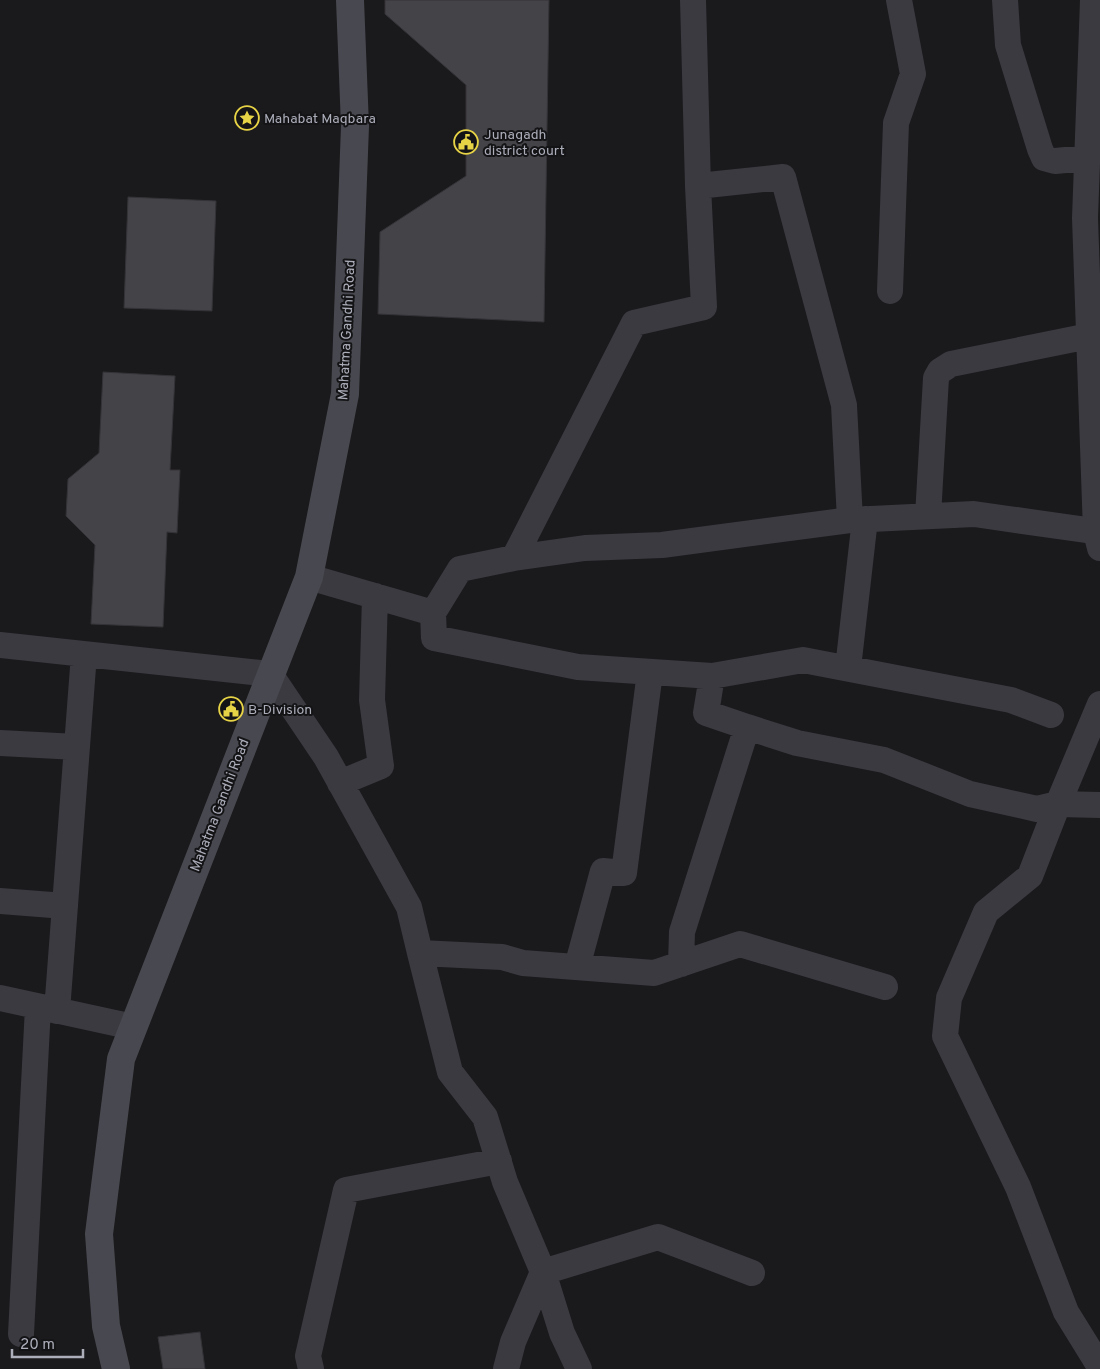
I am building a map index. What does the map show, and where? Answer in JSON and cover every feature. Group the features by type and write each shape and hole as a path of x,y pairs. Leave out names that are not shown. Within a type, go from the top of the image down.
{"street":[{"name":"Mahatma Gandhi Road","path":"116,1369 106,1326 99,1234 121,1059 309,577 345,394 355,126 350,0"},
{"path":"514,558 634,323 704,307 698,186 693,0"},
{"path":"890,291 896,123 913,74 899,0"},
{"path":"1005,0 1008,45 1044,158 1055,161 1087,158"},
{"path":"1052,715 1011,700 803,660 712,676 578,667 434,638 433,613 460,569 514,558 585,548 662,545 858,520 974,514 1099,537 1089,336 1092,214 1087,158 1093,0"},
{"path":"698,186 783,177 844,404 858,520 848,668"},
{"path":"928,516 936,378 940,371 951,364 1089,336"},
{"path":"309,577 433,613"},
{"path":"340,783 381,766 372,700 374,596"},
{"path":"0,644 270,674 326,756 410,907 450,1072 485,1117 504,1182 543,1272 562,1333 579,1369"},
{"path":"21,1334 48,1008 65,906 84,654"},
{"path":"577,967 603,871 624,873 650,672"},
{"path":"712,676 706,713 747,727 798,743 884,760 970,794 1037,809 1058,804 1100,805"},
{"path":"1100,704 1030,876 986,912 949,998 945,1036 1018,1187 1066,1312 1100,1367"},
{"path":"680,964 682,932 747,727"},
{"path":"0,743 77,747"},
{"path":"0,901 65,906"},
{"path":"420,953 502,957 523,963 654,973 740,944 885,987"},
{"path":"0,998 133,1027"},
{"path":"311,1369 308,1356 346,1190 499,1161"},
{"path":"506,1369 513,1342 543,1272 658,1237 752,1273"}],"building":[{"path":"385,0 549,0 544,322 378,314 380,232 466,176 466,85 385,14"},
{"path":"128,197 216,201 212,311 124,308"},
{"path":"103,372 175,376 170,470 180,470 177,533 167,532 163,627 91,624 95,545 66,516 68,479 99,453"},
{"path":"200,1332 205,1369 163,1369 158,1337"}],"place":[{"name":"Mahabat Maqbara","path":"247,118"},
{"name":"Junagadh district court","path":"466,142"},
{"name":"B-Division","path":"231,709"}]}
